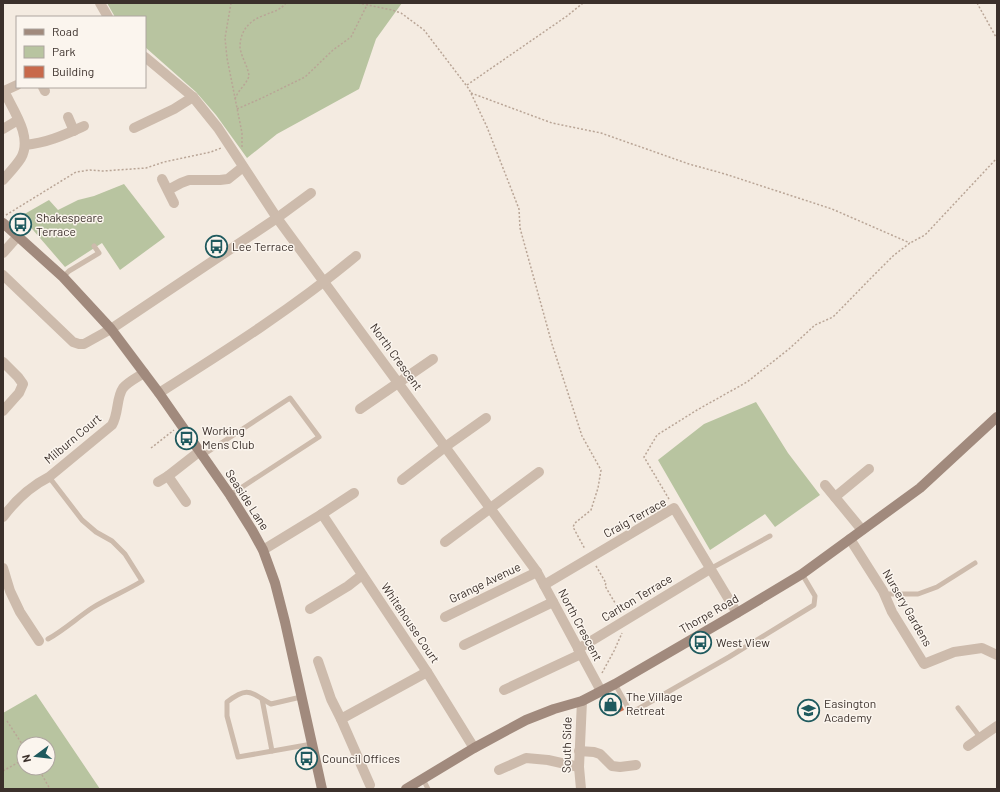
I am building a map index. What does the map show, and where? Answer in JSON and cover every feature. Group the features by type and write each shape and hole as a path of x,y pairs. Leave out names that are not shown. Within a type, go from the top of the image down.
{"main road":[{"name":"Seaside Lane","path":"3,223 63,277 111,329 160,393 230,495 252,530 263,550 275,583 322,789"},
{"name":"Thorpe Road","path":"406,789 474,748 526,720 554,709 582,701 615,684 737,614 802,574 920,488 997,417"}],"street":[{"path":"100,3 107,16"},
{"name":"North Crescent","path":"146,58 192,97 218,128 277,218 537,572 601,691"},
{"path":"3,180 21,157 25,145 22,128 4,91 16,85"},
{"path":"134,128 174,109 192,97"},
{"path":"25,145 40,144 79,128 68,118"},
{"path":"3,129 18,120"},
{"path":"168,190 189,180 228,179 242,165"},
{"path":"162,179 174,204"},
{"path":"3,275 73,342 84,344 111,329 277,218 311,193"},
{"path":"3,252 18,236"},
{"path":"160,393 256,331 324,283 356,256"},
{"path":"360,409 399,384 433,359"},
{"path":"3,362 23,384 19,393 3,411"},
{"name":"Milburn Court","path":"3,517 10,507 37,483 49,476 112,425 116,418 120,394 124,387 144,373"},
{"path":"402,480 486,418"},
{"path":"158,482 201,453"},
{"path":"835,497 869,469"},
{"path":"445,542 539,472"},
{"path":"168,476 186,502"},
{"path":"825,485 862,530"},
{"path":"263,550 354,493"},
{"name":"Craig Terrace","path":"544,585 674,508 737,614"},
{"name":"Whitehouse Court","path":"322,514 427,672 474,748"},
{"name":"Nursery Gardens","path":"850,539 884,594 892,612 924,664 954,652 982,648 997,655"},
{"path":"3,568 10,591 20,612 44,640"},
{"name":"Carlton Terrace","path":"504,690 580,652 710,570"},
{"name":"Grange Avenue","path":"445,617 537,572"},
{"path":"310,609 348,586 362,575"},
{"path":"464,645 553,602"},
{"path":"318,661 331,699 370,785"},
{"path":"341,719 427,672"},
{"name":"South Side","path":"581,789 579,751 582,701"},
{"path":"968,746 997,726"},
{"path":"579,751 600,754 612,766 620,767 636,765"},
{"path":"499,770 526,758 548,760 579,767"}],"lane":[{"path":"63,277 69,271 99,253 94,246"},
{"path":"201,453 290,398 319,437 230,495"},
{"path":"44,640 59,632 92,608 142,581 125,554 112,541 96,532 82,520 49,476"},
{"path":"710,570 770,536"},
{"path":"884,594 918,594 937,587 975,563"},
{"path":"615,684 631,713 729,657 814,605 815,596 802,574"},
{"path":"301,697 271,704 251,693 239,693 227,702 227,716 238,756 312,744"},
{"path":"262,699 272,751"},
{"path":"958,708 980,737"},
{"path":"423,779 428,789"}],"path":[{"path":"231,3 225,38 227,58 242,133 242,165"},
{"path":"235,99 249,76 240,47 243,32 254,20 265,14 277,11 286,3"},
{"path":"358,3 368,4 401,13 424,30 467,85 487,127 519,209 520,228 552,344 582,436 601,470 598,488 591,510 575,523 573,527 591,558"},
{"path":"467,85 567,16 583,3"},
{"path":"977,3 997,39"},
{"path":"237,109 305,77 333,50 351,37 368,4"},
{"path":"471,93 552,123 601,133 689,164 726,174 832,209 910,243"},
{"path":"3,217 76,172 146,168 164,162 211,152 229,145"},
{"path":"674,508 644,457 657,435 697,410 747,382 789,349 815,325 833,318 894,255 925,234 997,158"},
{"path":"151,448 181,424"},
{"path":"7,721 17,736"},
{"path":"3,771 16,764"},
{"path":"43,776 50,789"}],"green space":[{"path":"107,3 402,3 376,39 359,89 277,134 247,158 216,115 196,92 146,48 146,16 114,16"},
{"path":"124,184 165,237 120,270 102,243 65,267 21,216 49,200 58,210 78,200 94,196"},
{"path":"756,402 788,453 820,495 775,527 765,514 710,550 658,460 704,424"},
{"path":"36,694 100,789 3,789 3,713"}],"building":[{"path":"617,695 624,710 611,716 604,701"}],"place":[{"name":"Shakespeare Terrace","path":"21,225"},
{"name":"Lee Terrace","path":"216,247"},
{"name":"Working Mens Club","path":"187,438"},
{"name":"West View","path":"700,643"},
{"name":"The Village Retreat","path":"610,704"},
{"name":"Easington Academy","path":"809,711"},
{"name":"Council Offices","path":"307,759"}]}
